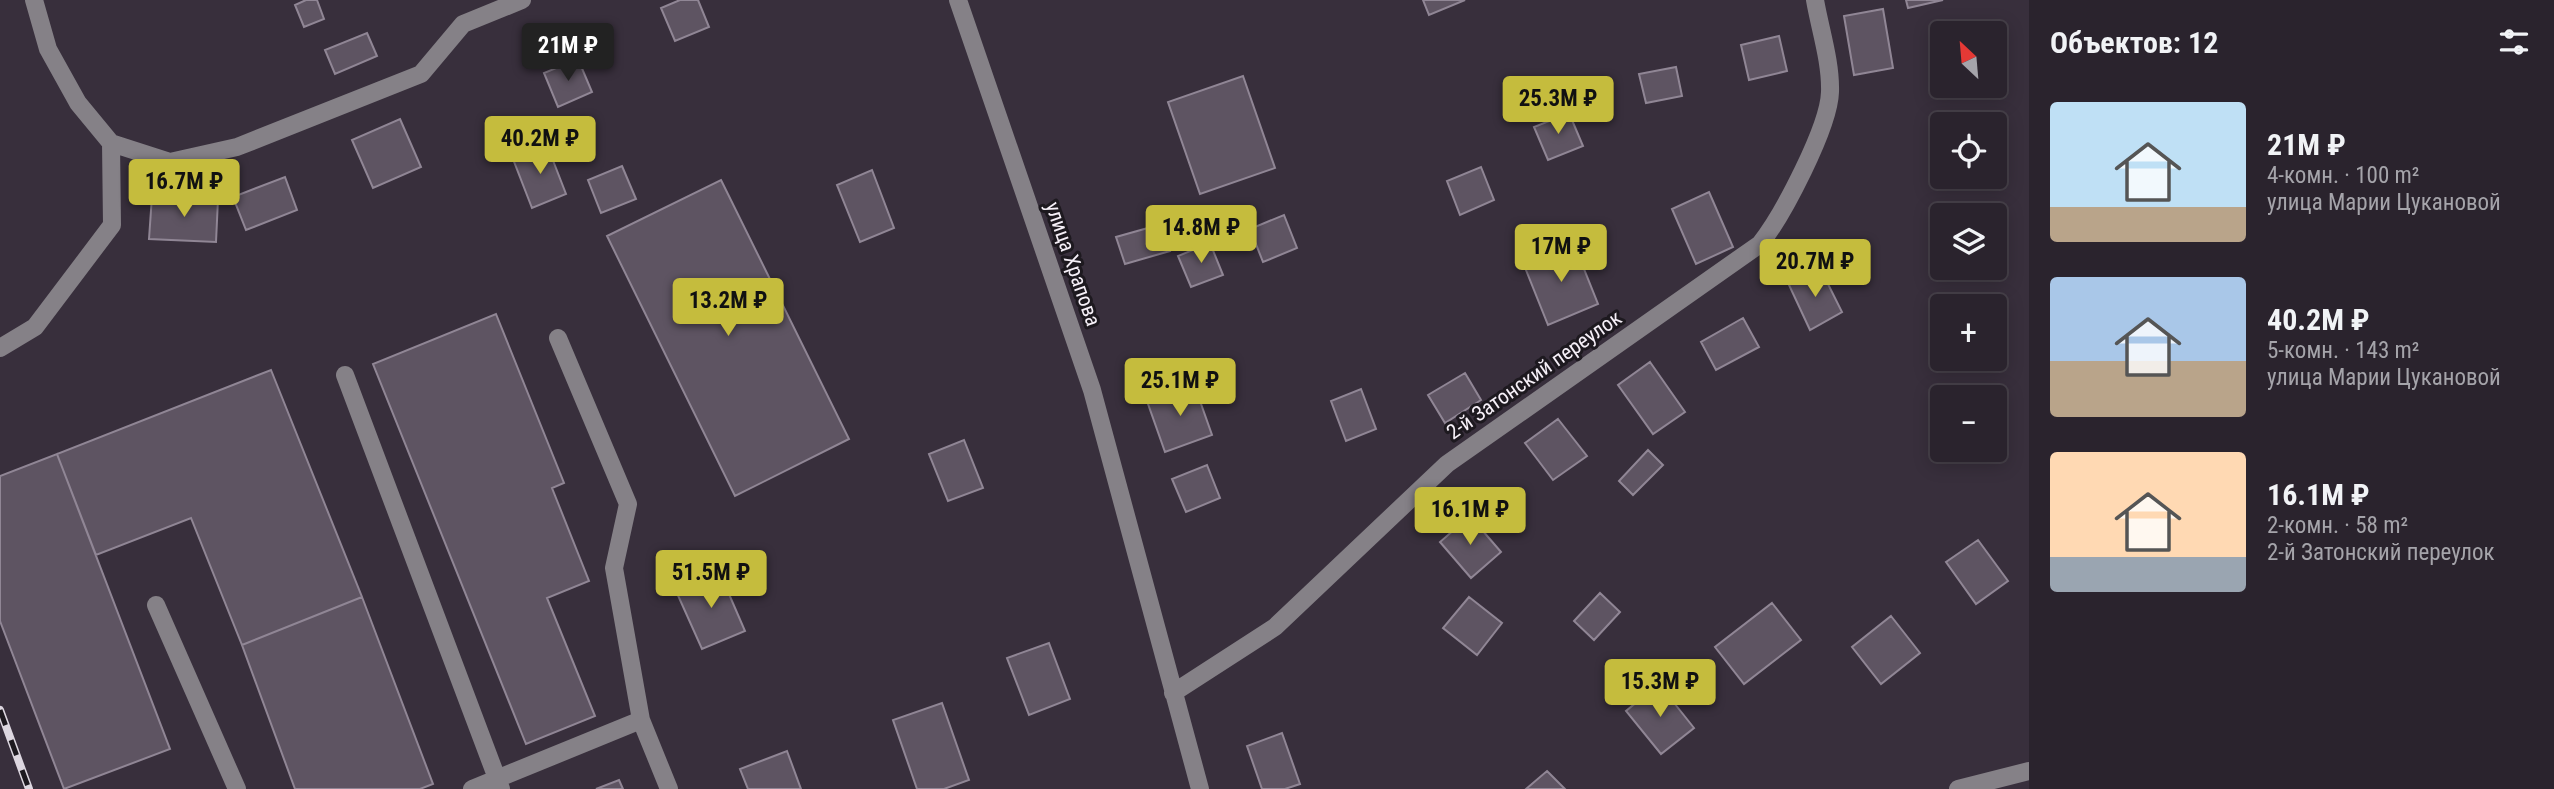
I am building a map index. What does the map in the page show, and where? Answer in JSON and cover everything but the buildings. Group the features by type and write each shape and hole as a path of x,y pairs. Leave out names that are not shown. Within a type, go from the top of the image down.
{"street":[{"path":"34,0 48,49 78,103 111,143 170,162 237,147 421,74 463,24 522,0"},
{"name":"улица Храпова","path":"958,0 1092,390 1200,789"},
{"name":"2-й Затонский переулок","path":"1173,693 1275,627 1447,464 1760,244 1777,223 1827,113 1830,90 1815,0"},
{"path":"0,348 35,327 112,225 111,143"},
{"path":"558,338 628,504 614,568 641,720 669,789"},
{"path":"345,375 499,784"},
{"path":"156,605 237,789"},
{"path":"472,789 499,784 641,720"},
{"path":"1958,789 2029,771"}],"railway":[{"path":"0,710 29,789"}]}
